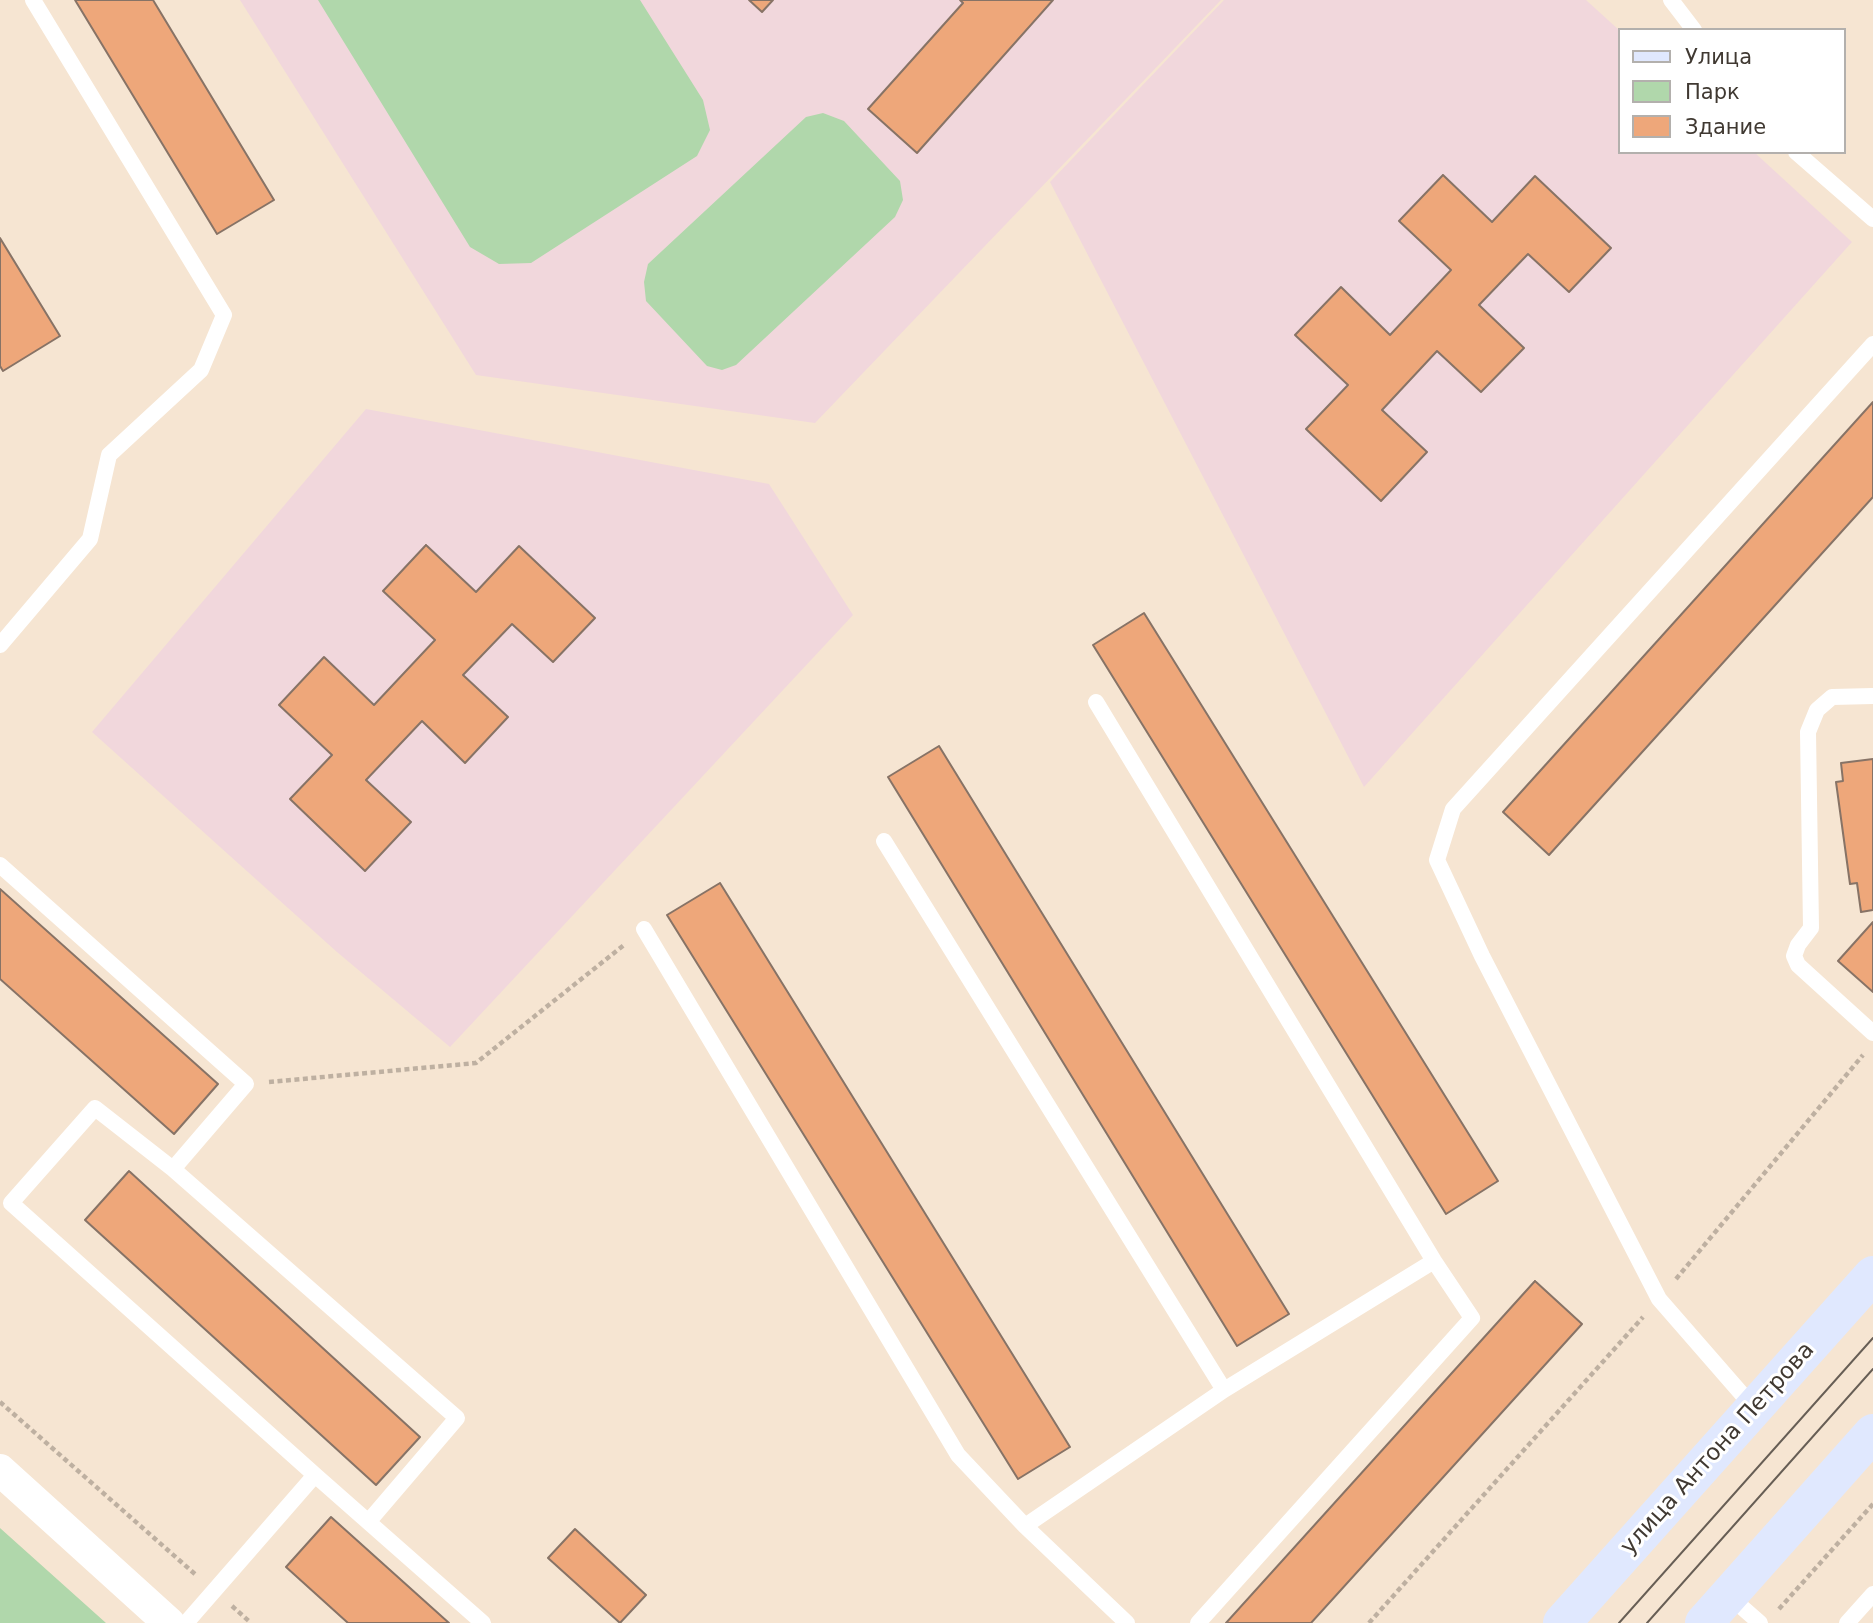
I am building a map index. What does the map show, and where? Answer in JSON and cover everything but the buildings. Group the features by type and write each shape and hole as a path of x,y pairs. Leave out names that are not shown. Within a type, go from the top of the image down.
{"main road":[{"name":"улица Антона Петрова","path":"1562,1623 1873,1275"},
{"path":"1716,1609 1873,1433"}],"street":[{"path":"0,1471 169,1623"}],"lane":[{"path":"0,645 90,539 109,455 201,370 224,315 33,0"},
{"path":"1671,0 1692,28"},
{"path":"1799,154 1873,219"},
{"path":"1754,1408 1659,1299 1482,956 1437,860 1453,809 1873,344"},
{"path":"1873,696 1832,697 1817,710 1808,732 1811,928 1798,945 1794,956 1798,965 1873,1033"},
{"path":"1096,702 1434,1261 1472,1318 1198,1623"},
{"path":"884,841 1224,1390"},
{"path":"0,865 246,1084 173,1169"},
{"path":"644,929 958,1455 1025,1526 1127,1623"},
{"path":"369,1521 457,1418 173,1169 95,1108 11,1203 483,1623"},
{"path":"1025,1526 1224,1390 1434,1261"},
{"path":"186,1623 315,1475"},
{"path":"1847,1623 1873,1594"},
{"path":"1716,1609 1760,1623"}],"path":[{"path":"246,1084 476,1063 644,929"},
{"path":"1369,1623 1659,1299 1864,1054"},
{"path":"0,1402 251,1623"},
{"path":"1776,1613 1873,1504"}],"shaded area":[{"path":"240,0 1221,0 815,423 476,375"},
{"path":"1224,0 1586,0 1618,29 1618,154 1756,154 1852,242 1364,787 1050,182"},
{"path":"366,409 769,484 853,615 450,1047 337,952 92,732"}],"green space":[{"path":"318,0 640,0 703,100 710,130 697,156 531,263 499,264 470,247"},
{"path":"823,113 844,121 900,181 903,200 895,217 736,365 722,370 707,366 646,301 644,282 648,264 806,117"},
{"path":"0,1528 106,1623 0,1623"}],"tram line":[{"path":"1619,1623 1873,1338"},
{"path":"1647,1623 1873,1369"}]}
